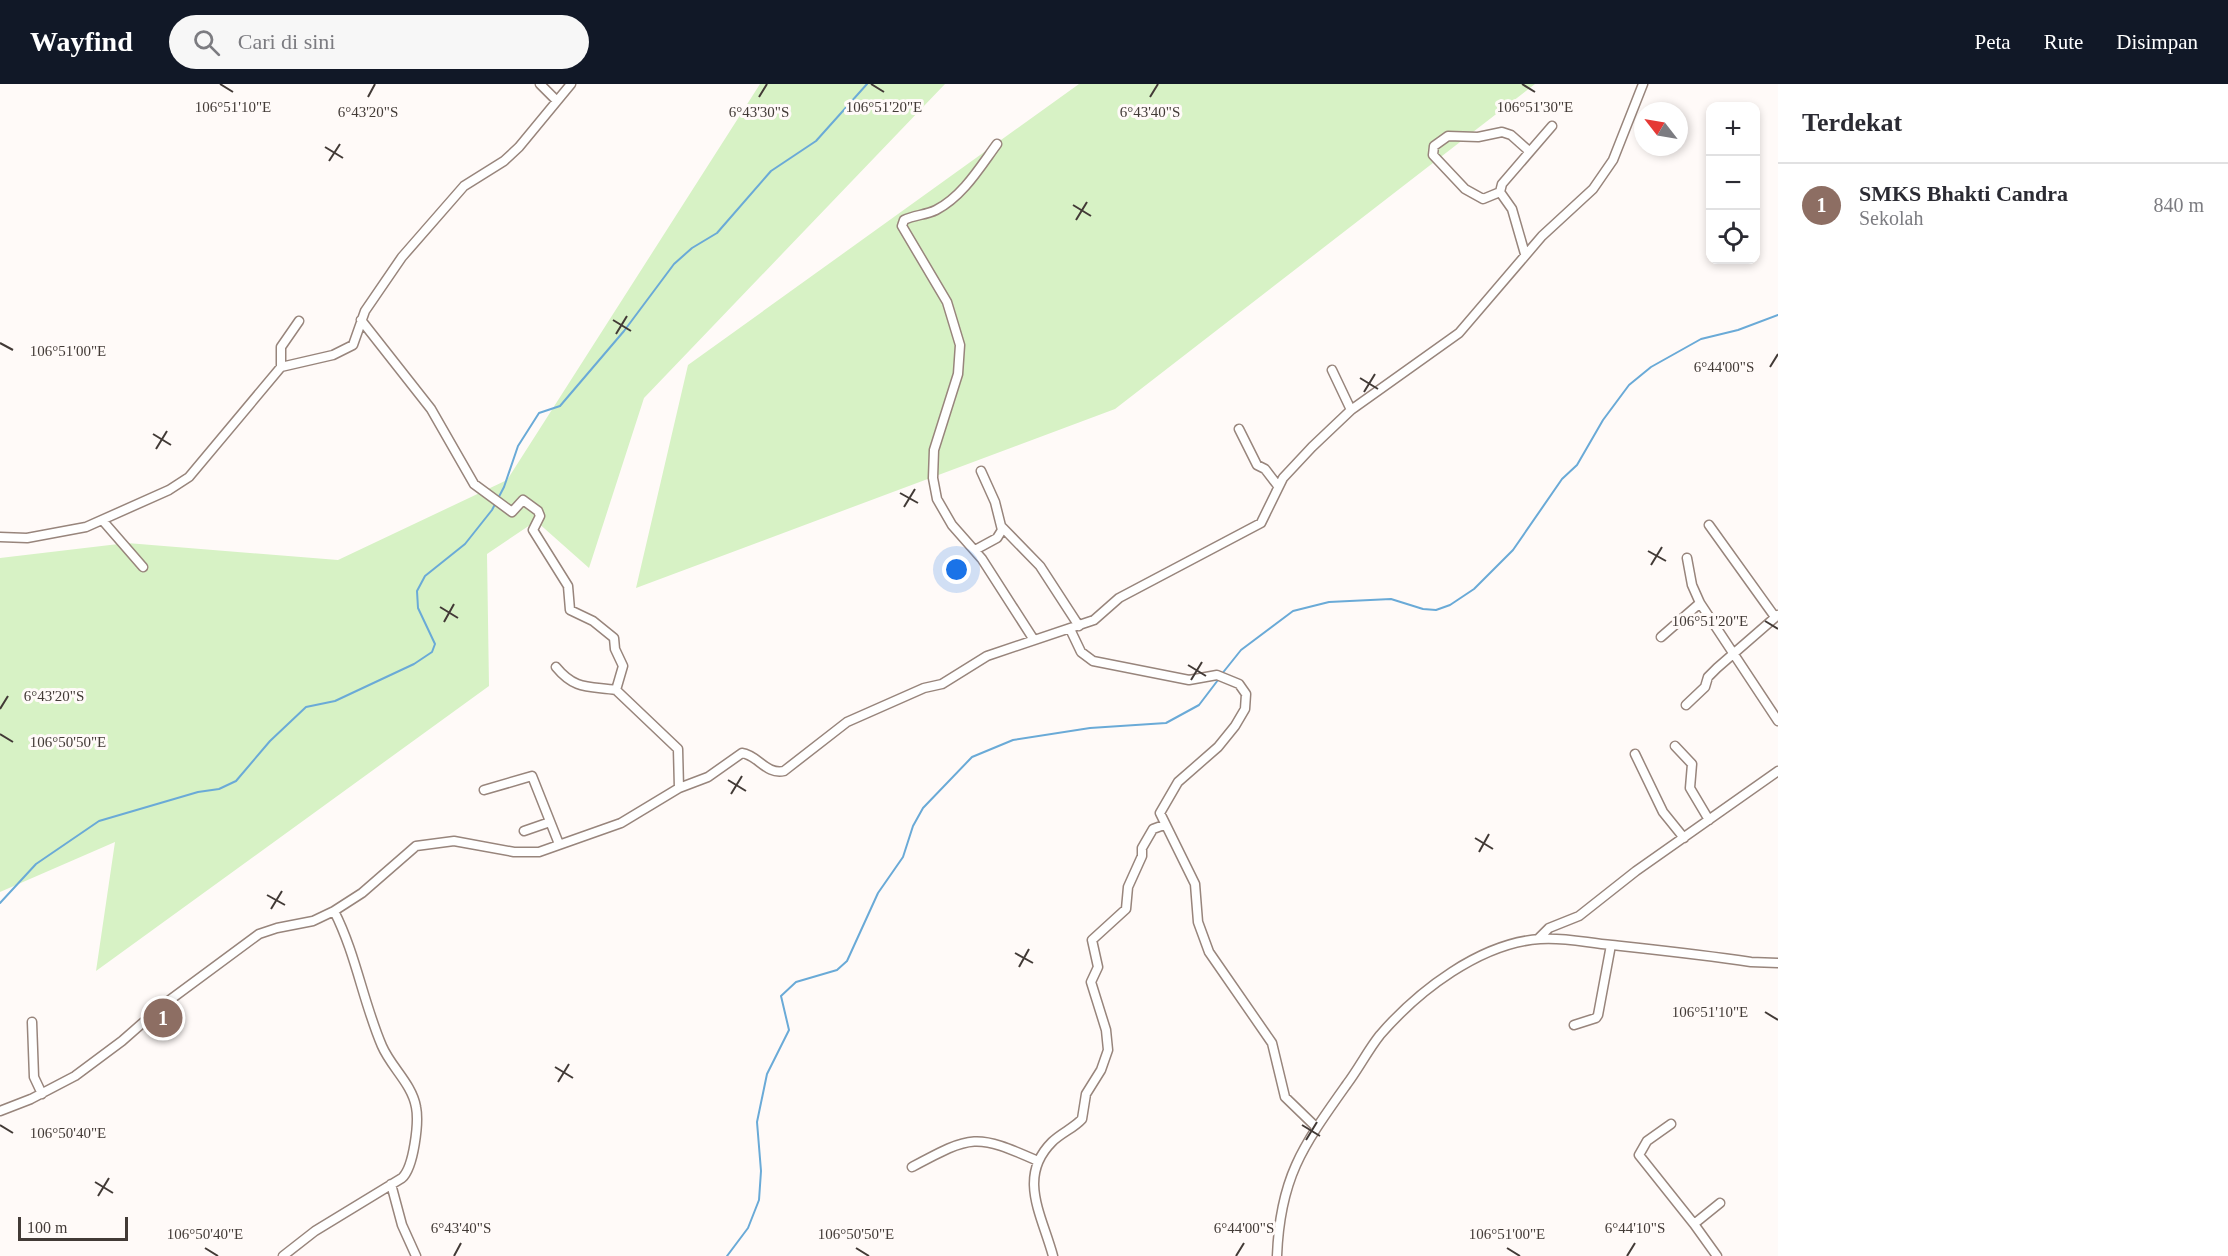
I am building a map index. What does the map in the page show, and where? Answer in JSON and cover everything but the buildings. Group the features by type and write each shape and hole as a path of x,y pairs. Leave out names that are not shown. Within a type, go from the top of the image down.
{"street":[{"path":"540,84 557,101"},
{"path":"0,537 27,538 61,533 103,521 169,490 189,477 281,367 345,350 355,341 361,320 402,257 446,205 475,177 504,161 519,147 571,84"},
{"path":"0,1111 42,1094 75,1076 105,1055 163,1005 259,934 277,927 313,921 334,911 362,893 402,856 421,844 466,842 529,853 621,823 679,788 708,777 742,753 749,754 772,770 784,771 847,722 924,688 942,684 987,656 1079,626 1099,617 1126,594 1261,523 1278,486 1312,447 1351,410 1454,337 1525,254 1582,201 1605,174 1643,84"},
{"path":"1525,254 1512,209 1500,192 1502,184 1552,126"},
{"path":"1500,192 1483,199 1465,189 1433,155 1434,146 1448,136 1478,137 1502,132 1511,135 1529,151"},
{"path":"998,144 966,185 949,202 927,214 904,220 902,226 947,302 958,330 960,364 934,450 934,489 945,516 975,550 1034,640"},
{"path":"361,320 431,409 474,483 512,512 524,500 538,511 540,516 532,530 568,586 570,609 593,621 614,638 615,649 623,666 616,690"},
{"path":"281,367 281,347 299,321"},
{"path":"1332,370 1351,410"},
{"path":"1239,429 1257,465 1265,469 1278,486"},
{"path":"981,471 995,502 1002,527 1041,566 1079,626"},
{"path":"103,521 143,567"},
{"path":"1686,705 1705,687 1710,675 1732,653 1776,616 1709,525"},
{"path":"975,550 999,537 1002,527"},
{"path":"1687,558 1692,585 1701,603 1778,721"},
{"path":"1660,638 1701,603"},
{"path":"1070,629 1081,652 1093,661 1189,680 1220,676 1239,684 1244,690 1248,699 1245,709 1218,747 1178,782 1160,813 1195,884 1198,922 1209,952 1272,1043 1285,1097 1316,1127"},
{"path":"556,667 567,680 574,684 616,690 678,749 679,788"},
{"path":"1675,746 1692,764 1690,788 1709,820"},
{"path":"1635,754 1662,812 1683,838"},
{"path":"1538,939 1549,928 1579,916 1597,900 1778,771"},
{"path":"484,790 532,776 559,844"},
{"path":"524,831 550,822"},
{"path":"1053,1256 1033,1189 1038,1161 1053,1141 1083,1119 1086,1094 1106,1061 1108,1050 1106,1030 1091,982 1098,967 1092,940 1126,909 1128,887 1143,856 1142,848 1154,829 1164,825"},
{"path":"283,1256 315,1231 408,1172 417,1123 417,1109 412,1095 382,1046 362,992 350,947 334,911"},
{"path":"1277,1256 1281,1208 1288,1178 1316,1127 1379,1036 1416,1001 1478,956 1503,946 1538,939 1580,940 1778,963"},
{"path":"1574,1025 1596,1018 1598,1015 1611,945"},
{"path":"32,1023 34,1077 42,1094"},
{"path":"1671,1124 1647,1141 1639,1155 1717,1256"},
{"path":"912,1167 950,1146 975,1140 1004,1146 1038,1161"},
{"path":"391,1184 402,1226 416,1256"},
{"path":"1694,1224 1720,1203"}],"green space":[{"path":"760,84 945,84 644,398 589,568 536,521 487,554 489,686 96,971 115,842 0,892 0,558 127,543 338,560 507,480"},
{"path":"1079,84 1535,84 1115,409 636,588 688,365"}],"waterway":[{"path":"0,903 36,864 99,821 198,792 219,789 236,781 270,741 306,707 335,701 414,664 432,652 435,644 418,608 417,591 425,576 465,544 492,510 504,487 518,446 539,413 560,406 624,331 674,264 692,248 717,233 771,171 816,141 867,84"},
{"path":"1221,675 1241,650 1293,611 1329,602 1391,599 1423,609 1436,610 1450,605 1474,589 1513,550 1562,479 1577,465 1603,420 1629,385 1651,367 1701,339 1738,330 1778,315"},
{"path":"727,1256 748,1228 759,1200 761,1171 757,1122 767,1074 789,1030 781,996 796,982 837,970 847,961 878,893 903,857 913,826 923,808 972,757 1013,740 1090,728 1166,723 1199,705 1218,680"}],"place":[{"name":"SMKS Bhakti Candra","path":"163,1018"}]}
